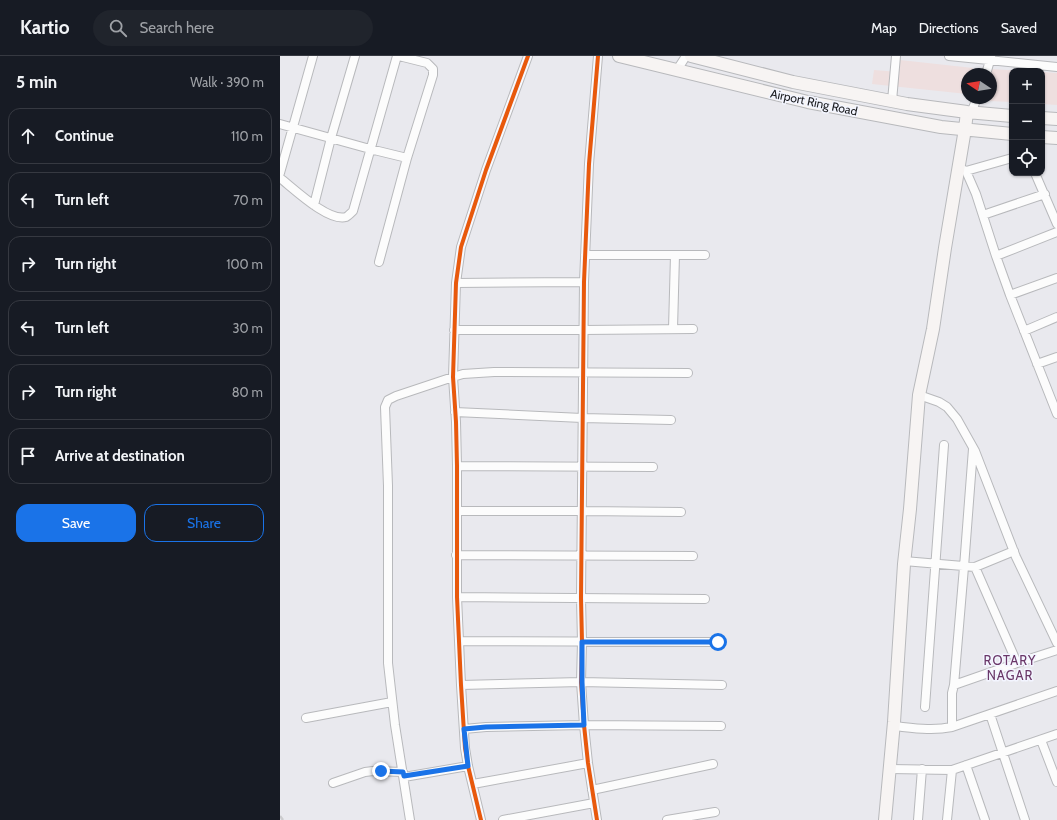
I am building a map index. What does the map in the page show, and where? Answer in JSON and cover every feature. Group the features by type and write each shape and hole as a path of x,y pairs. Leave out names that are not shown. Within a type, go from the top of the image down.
{"main road":[{"name":"Airport Ring Road","path":"619,56 808,102 941,126 1009,134"},
{"name":"Airport Ring Road","path":"691,56 794,82 892,101 969,113 1009,116"},
{"path":"885,820 894,726 904,561 910,509 919,395 933,328 945,248 963,170 966,129 969,113"},
{"path":"1045,118 1057,120"},
{"path":"1045,137 1057,138"}],"street":[{"path":"280,173 313,56"},
{"path":"314,205 331,138 355,56"},
{"path":"280,178 323,212 336,217 346,217 353,211 398,56 427,63 433,69 433,75 407,158 379,262"},
{"path":"481,820 468,766 460,685 456,555 457,466 453,377 456,283 461,247 486,170 528,56"},
{"path":"598,56 589,164 584,282 581,598 584,725 594,804 598,820"},
{"path":"677,70 686,56"},
{"path":"892,101 896,56"},
{"path":"949,56 991,58 1057,67"},
{"path":"988,68 991,58"},
{"path":"969,113 974,104"},
{"path":"280,124 407,158"},
{"path":"1009,159 963,170 976,194 1010,295 1037,364 1055,403 1057,414"},
{"path":"1036,176 1057,224"},
{"path":"983,215 1044,194"},
{"path":"996,256 1057,232"},
{"path":"585,255 705,255"},
{"path":"674,329 675,255"},
{"path":"1010,295 1057,278"},
{"path":"456,283 584,282"},
{"path":"1024,331 1057,317"},
{"path":"454,330 693,329"},
{"path":"1037,364 1057,357"},
{"path":"410,820 392,702 388,663 388,486 385,407 388,400 463,374 494,372 688,373"},
{"path":"919,395 939,402 947,407 957,418 973,447 1014,551 1057,643"},
{"path":"455,412 582,418 671,420"},
{"path":"925,707 944,444"},
{"path":"952,727 952,693 954,686 973,447"},
{"path":"457,466 653,467"},
{"path":"457,511 681,512"},
{"path":"904,561 975,567 1014,551"},
{"path":"456,555 693,556"},
{"path":"975,567 1017,663"},
{"path":"457,597 705,599"},
{"path":"459,641 718,642"},
{"path":"954,686 1057,650"},
{"path":"460,685 582,682 722,684"},
{"path":"894,726 925,729 952,727 1057,691"},
{"path":"306,718 392,702"},
{"path":"990,714 1025,820"},
{"path":"464,729 486,727 584,725 721,726"},
{"path":"890,769 952,770 1057,734"},
{"path":"1041,740 1056,774 1057,782"},
{"path":"473,784 588,763"},
{"path":"592,790 713,764"},
{"path":"966,765 985,820"},
{"path":"333,782 373,771 403,774 468,766"},
{"path":"918,820 922,769"},
{"path":"947,820 952,770"},
{"path":"503,820 594,804"},
{"path":"667,820 715,812"}],"shaded area":[{"path":"900,60 973,68 961,68 961,93 872,84 874,70 899,72"},
{"path":"997,69 1009,70 1009,102 997,101"},
{"path":"1045,72 1057,73 1057,105 1045,104"}],"railway":[{"path":"280,816 283,820"}],"cycle path":[{"path":"481,820 465,748 461,685 457,597 456,422 453,377 456,283 461,247 486,170 528,56"},
{"path":"597,820 584,725 581,682 581,598 584,282 589,164 598,56"}],"district":[{"name":"ROTARY NAGAR","path":"1010,668"}],"route":[{"path":"381,771 403,772 404,776 468,766 464,729 486,727 584,725 582,642 718,642"}]}
